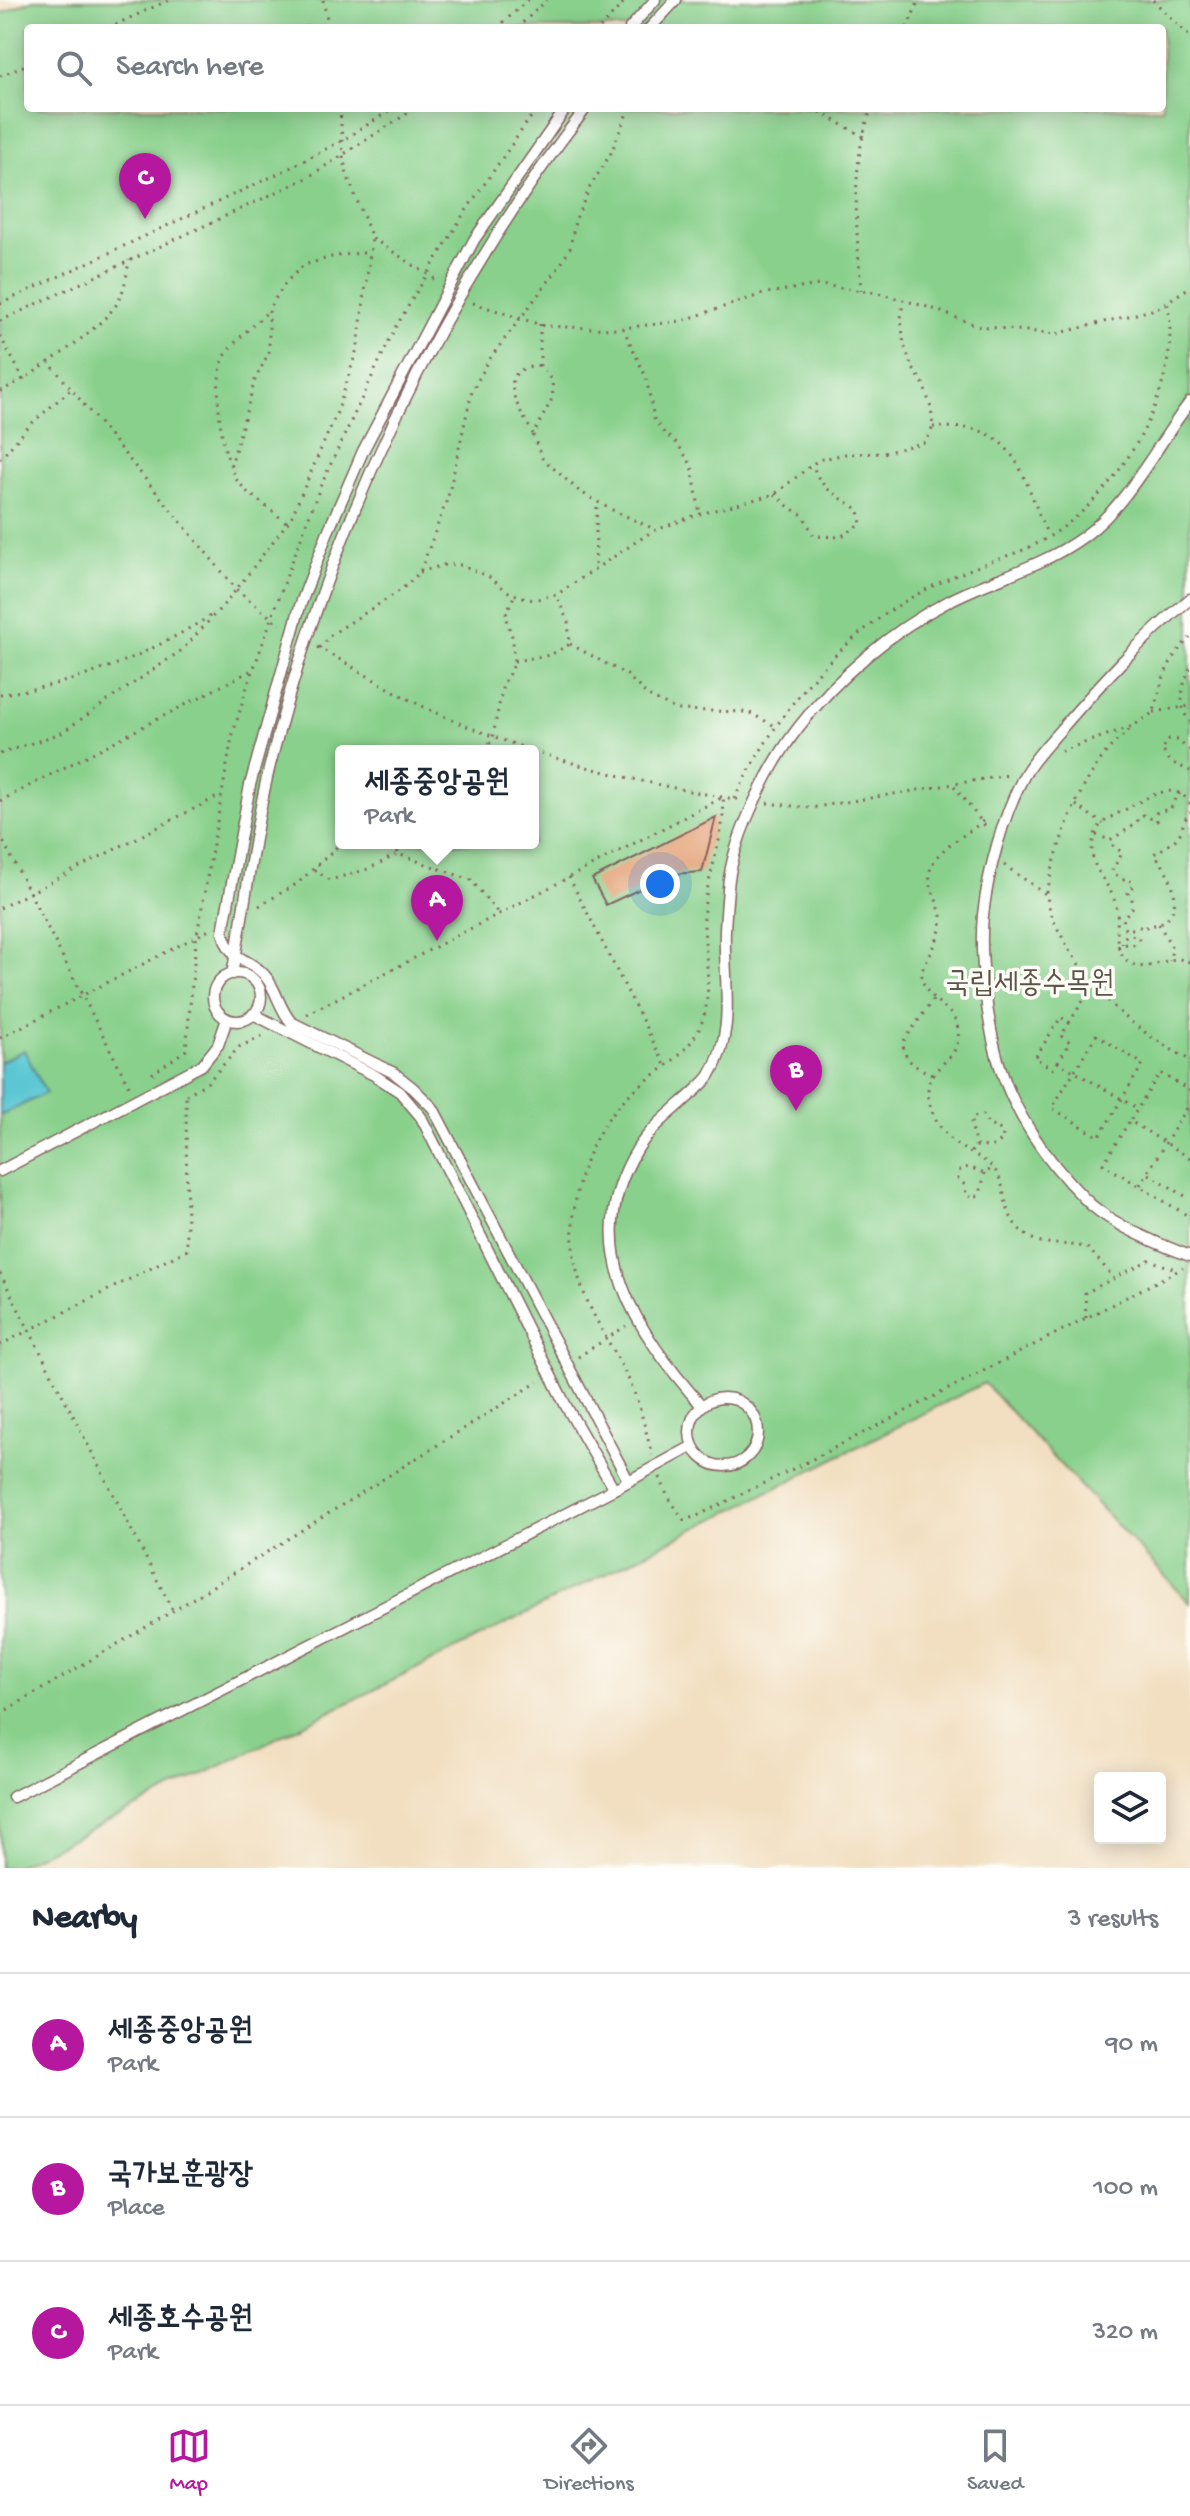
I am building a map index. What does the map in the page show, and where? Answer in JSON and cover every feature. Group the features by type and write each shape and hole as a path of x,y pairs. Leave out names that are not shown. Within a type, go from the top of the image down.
{"lane":[{"path":"634,24 655,0"},
{"path":"654,24 676,0"},
{"path":"563,112 474,240 363,451 327,534 293,632 250,785 223,932 226,945 236,956 265,975 281,1011 291,1022 394,1073 433,1108 628,1480"},
{"path":"232,974 270,766 307,641 376,457 461,296 550,154 583,112"},
{"path":"702,1406 667,1361 627,1299 615,1267 611,1236 616,1202 639,1147 710,1076 720,1049 728,1017 725,934 730,877 742,830 776,762 799,728 859,661 949,601 1020,572 1083,537 1130,488 1190,402"},
{"path":"1190,599 1145,636 1091,694 1026,772 1014,796 995,859 983,916 990,1024 998,1061 1011,1094 1041,1147 1085,1200 1126,1228 1190,1256"},
{"path":"232,974 247,975 258,985 261,1000 253,1014 239,1021 227,1019 217,1010 213,995 219,981 232,974"},
{"path":"253,1014 374,1075 400,1092 421,1117 551,1375 614,1489"},
{"path":"0,1171 202,1065 218,1045 227,1019"},
{"path":"727,1397 748,1407 755,1417 758,1440 746,1458 725,1466 705,1460 693,1446 690,1432 692,1421 702,1406 727,1397"},
{"path":"13,1797 693,1446"}],"path":[{"path":"117,24 169,0"},
{"path":"323,0 328,24"},
{"path":"501,24 528,0"},
{"path":"521,24 547,0"},
{"path":"604,24 626,0"},
{"path":"909,24 919,0"},
{"path":"1153,0 1190,37"},
{"path":"0,76 24,66"},
{"path":"0,754 61,733 182,650 237,590 288,522 338,410 358,346 372,238 347,175 340,112"},
{"path":"0,304 288,169 388,112"},
{"path":"0,321 305,179 410,112"},
{"path":"320,648 332,634 401,590 420,572 448,497 472,391 491,357 547,285 570,248 575,221 590,187 611,153 627,112"},
{"path":"820,112 864,137"},
{"path":"861,291 856,216 857,174 871,112"},
{"path":"372,238 448,287"},
{"path":"288,522 246,491 236,479 226,457 218,387 221,366 230,347 269,310 287,281 304,265 335,256 370,252"},
{"path":"0,391 24,380 100,324 117,304 125,284 129,260"},
{"path":"461,296 473,303 540,324 623,328 681,321 766,293 820,285 903,300 978,326 1056,334 1156,309 1190,287"},
{"path":"420,572 443,565 461,565 488,576 515,594 533,600 556,595 656,530 700,514 775,494 818,460 845,454 884,453 926,442 933,427 931,408 923,383 912,367 904,345 901,319 903,300"},
{"path":"734,799 758,751 819,670 877,620 923,591 1032,546 1096,500 1145,430 1165,372 1171,339 1167,302"},
{"path":"231,465 255,380 269,352 269,310"},
{"path":"533,435 553,397 552,381 540,365 540,324"},
{"path":"623,328 646,377 654,419 664,433 677,443 692,466 700,514"},
{"path":"0,336 24,380"},
{"path":"48,361 237,590 272,621 293,632"},
{"path":"540,365 520,370 513,380 513,397 542,458 579,491 656,530"},
{"path":"0,459 30,425 71,389"},
{"path":"933,427 978,430 1001,442 1027,479 1036,511 1048,536"},
{"path":"775,494 803,515 814,536 840,537 861,525 859,510 834,496 815,472 813,464"},
{"path":"595,568 597,501"},
{"path":"489,745 503,684 514,661 513,639 505,616 515,594"},
{"path":"556,595 568,622 570,644"},
{"path":"0,694 35,690 117,665 157,647 219,611"},
{"path":"1154,712 1163,676 1178,649 1190,638"},
{"path":"307,641 428,709 513,745"},
{"path":"570,644 627,675 648,696 677,710 748,712 775,726"},
{"path":"514,661 550,655 570,644"},
{"path":"1190,668 1185,678 1182,707 1190,722"},
{"path":"0,801 254,669"},
{"path":"1190,706 1154,712 1133,726 1105,754 1065,825 1047,895 1053,920 1083,973 1109,1004 1149,1037 1190,1060"},
{"path":"1035,760 1133,726"},
{"path":"1190,750 1177,740 1169,739 1162,750 1171,762 1190,771"},
{"path":"539,753 633,779 734,799 810,808 1026,772"},
{"path":"954,786 999,846"},
{"path":"1190,804 1180,793 1163,791 1139,801 1103,824 1092,848 1093,862 1110,889 1117,909 1115,931 1127,962 1136,966 1177,959 1190,962"},
{"path":"1143,815 1157,821 1156,813 1171,808 1180,793"},
{"path":"0,908 221,795"},
{"path":"291,1022 723,797"},
{"path":"723,797 725,812 712,861 704,913 707,987 706,1008 699,1029 690,1043 666,1067 633,1091 610,1118 585,1162 576,1194 573,1223 576,1266 587,1304 634,1392 667,1495 684,1520 803,1464 1190,1264"},
{"path":"1139,801 1143,815"},
{"path":"1075,804 1103,824"},
{"path":"1113,873 1123,879 1128,878 1134,885 1128,893 1132,897 1132,908 1124,915 1123,927 1142,929 1159,924 1171,914 1174,885 1166,868 1154,854 1177,837 1190,812"},
{"path":"1110,840 1143,815"},
{"path":"983,821 944,850 932,864 930,886 941,917 938,935 922,976 933,1000 955,1020 958,1039 953,1055 932,1074 928,1096 936,1119 950,1138 993,1168 1012,1220 1023,1231 1039,1241 1089,1249 1114,1278"},
{"path":"0,835 130,1088"},
{"path":"1096,835 1110,840 1122,852 1105,883"},
{"path":"242,913 268,902 314,870 335,849"},
{"path":"398,849 398,854"},
{"path":"314,870 330,880 368,869 398,854 471,880 499,914"},
{"path":"995,859 1047,895"},
{"path":"569,877 666,1067"},
{"path":"0,1038 225,922"},
{"path":"1159,924 1172,948 1170,961"},
{"path":"1069,1023 1061,1017 1035,1058 1053,1069 1070,1042 1061,1036 1093,985"},
{"path":"932,1074 911,1064 903,1042 933,1000"},
{"path":"186,1095 208,1082 239,1047 281,1028"},
{"path":"1096,1035 1143,1064 1099,1137 1052,1108 1074,1071 1096,1035"},
{"path":"0,1345 187,1250 186,1050"},
{"path":"1058,1062 1137,1108"},
{"path":"1189,1216 1103,1164 1160,1073 1190,1091"},
{"path":"1139,1186 1190,1103"},
{"path":"971,1152 975,1146 970,1124 974,1116 983,1115 989,1126 997,1127 1003,1133 1002,1141 991,1147 975,1146"},
{"path":"1130,1121 1190,1158"},
{"path":"985,1173 968,1167 960,1170 958,1179 965,1185 966,1195 973,1198 980,1194 985,1173 993,1168"},
{"path":"1147,1173 1190,1199"},
{"path":"1086,1318 1085,1293 1114,1278 1149,1260 1179,1270"},
{"path":"0,1273 173,1611"},
{"path":"566,1364 638,1318"},
{"path":"0,1714 173,1611 551,1375"}],"green space":[{"name":"국립세종수목원","path":"33,0 1190,0 1190,1603 984,1383 13,1868 0,1868 0,14"}],"water":[{"path":"24,1050 46,1093 0,1116 0,1062"}],"building":[{"path":"716,817 702,872 672,874 606,905 592,879"}],"place":[{"name":"세종호수공원","path":"145,219"},
{"name":"세종중앙공원","path":"437,941"},
{"name":"국가보훈광장","path":"796,1111"}]}
